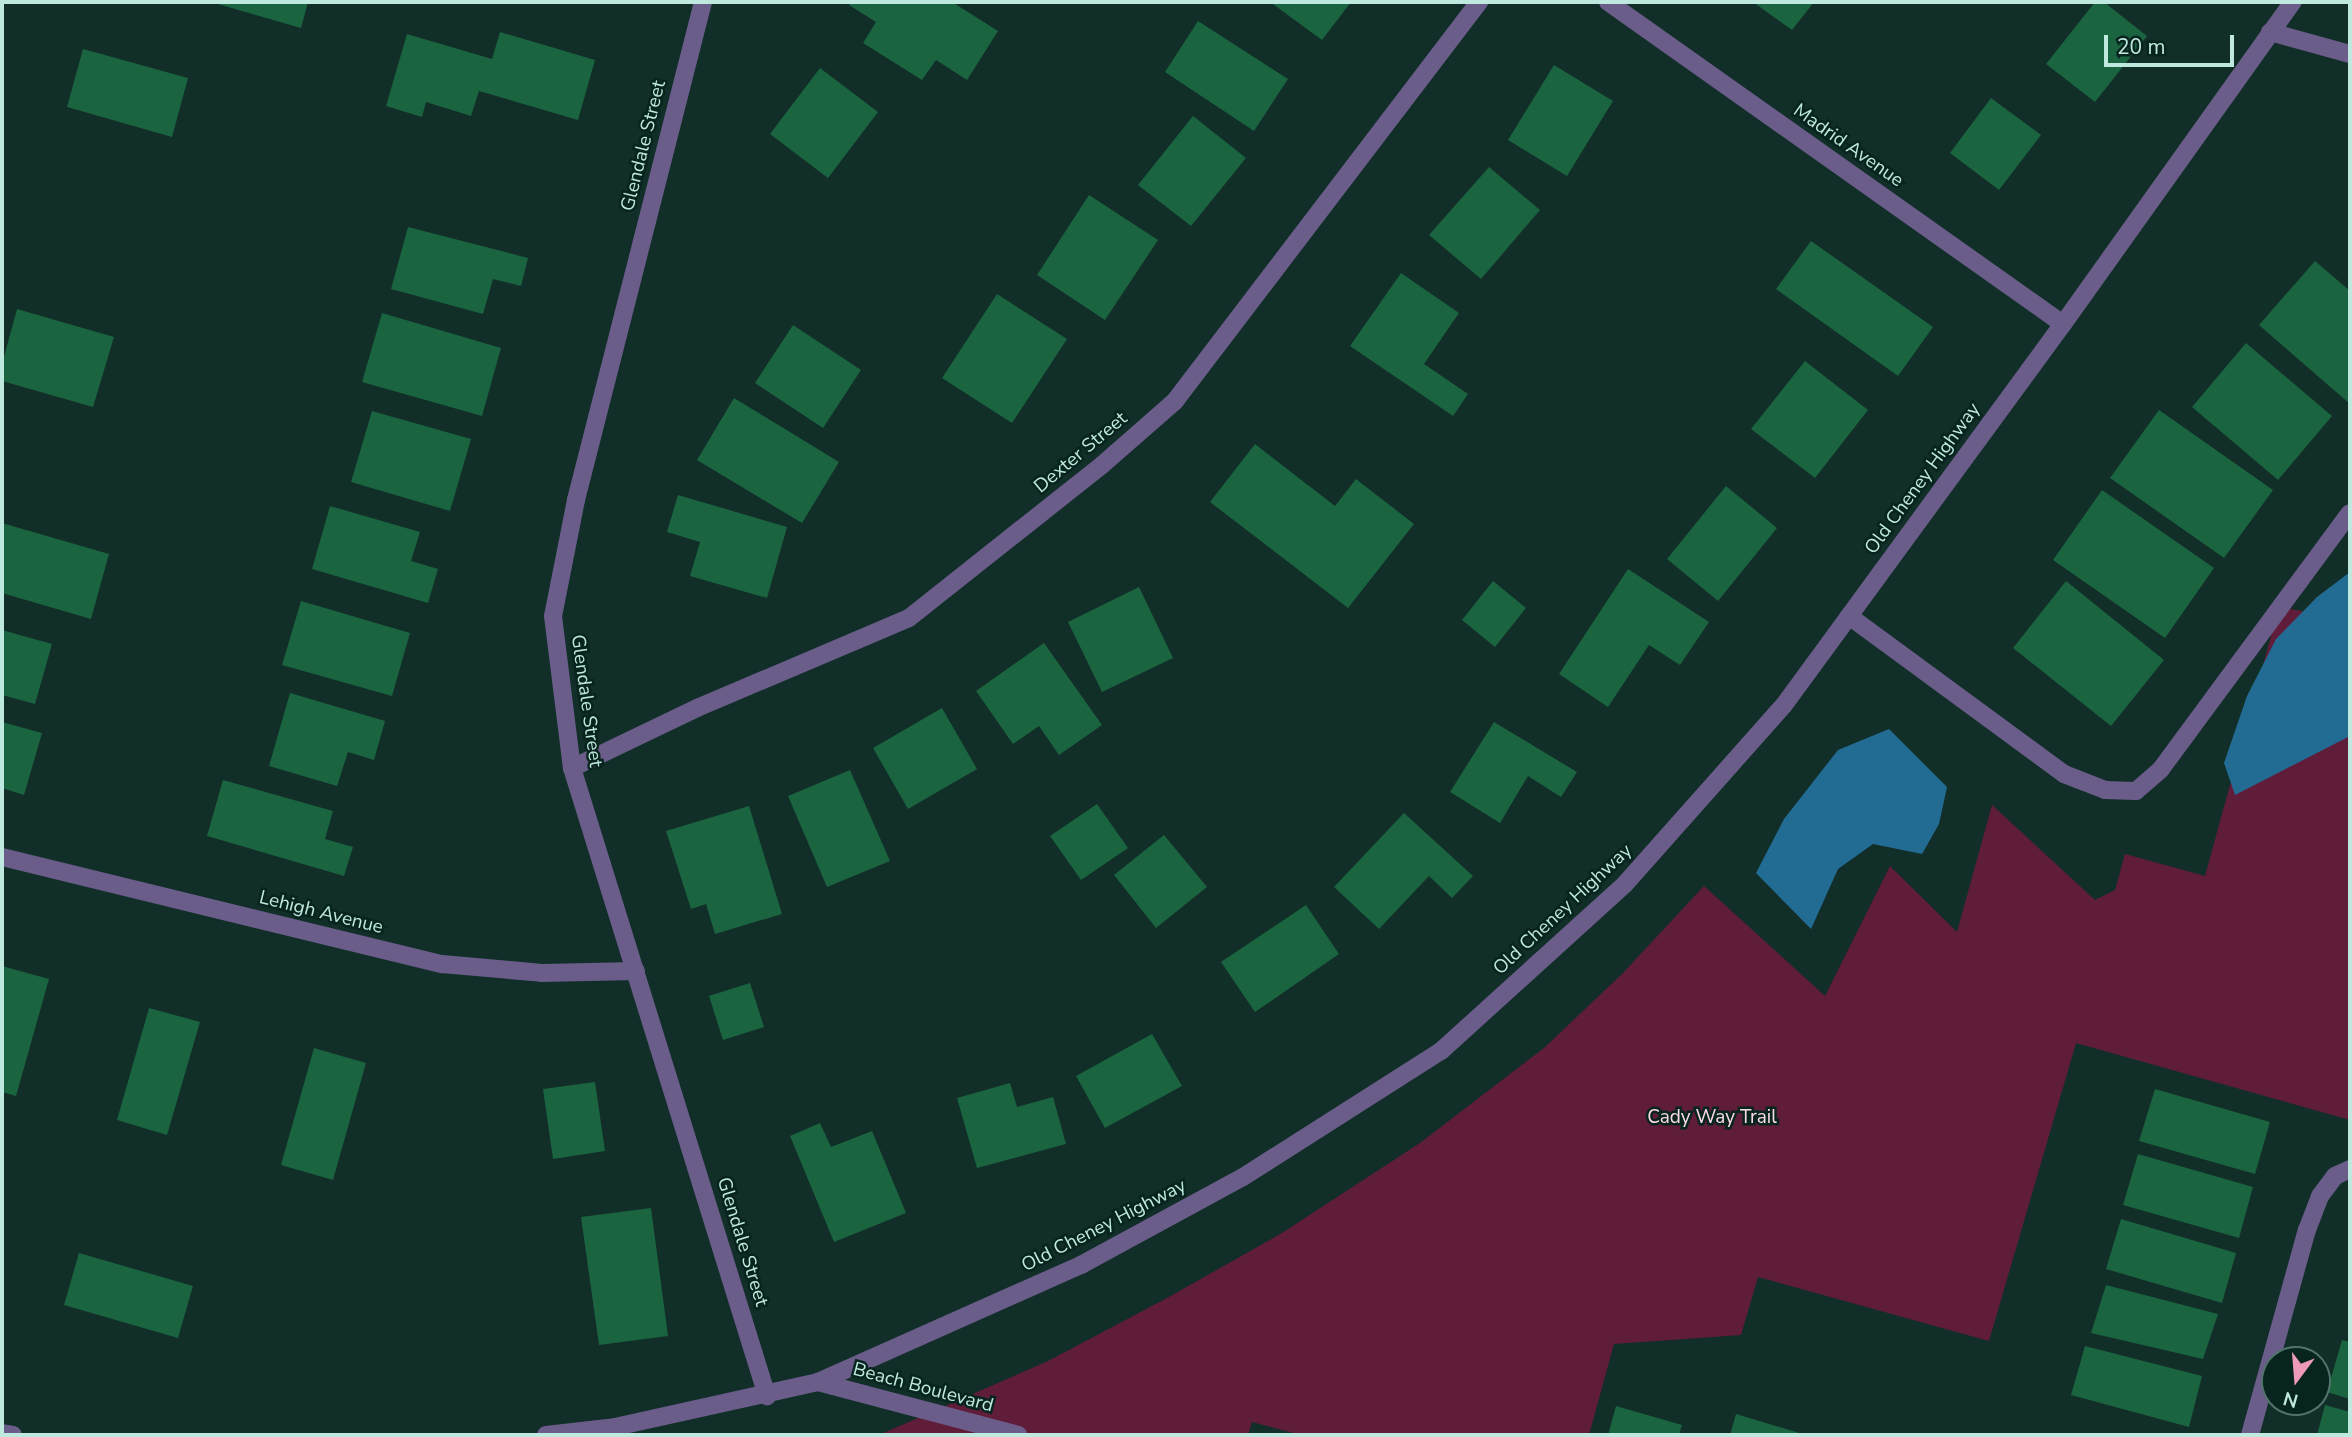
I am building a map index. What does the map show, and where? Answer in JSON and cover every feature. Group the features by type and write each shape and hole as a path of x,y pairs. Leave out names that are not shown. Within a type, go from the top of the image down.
{"street":[{"name":"Glendale Street","path":"703,2 576,500 553,616 572,768 767,1396"},
{"name":"Dexter Street","path":"572,768 697,708 909,618 1102,465 1175,401 1479,2"},
{"name":"Madrid Avenue","path":"1608,2 2063,324"},
{"name":"Old Cheney Highway","path":"546,1435 615,1427 767,1396 818,1382 1081,1265 1243,1178 1441,1052 1625,884 1784,705 2063,324 2293,2"},
{"path":"2270,32 2350,54"},
{"path":"1849,616 2064,774 2105,790 2136,791 2161,769 2350,513"},
{"name":"Lehigh Avenue","path":"2,857 442,964 542,974 636,971"},
{"path":"2250,1435 2307,1230 2320,1196 2335,1177 2350,1169"},
{"name":"Beach Boulevard","path":"818,1382 1018,1435"},
{"path":"2,1433 13,1435"}],"green space":[{"name":"Cady Way Trail","path":"2279,607 2350,619 2350,1120 2076,1043 1989,1341 1758,1277 1741,1335 1614,1344 1589,1435 1301,1435 1252,1422 1248,1435 879,1435 1048,1361 1169,1297 1282,1233 1420,1143 1544,1048 1622,974 1704,886 1825,996 1890,866 1957,932 1992,805 2095,900 2115,890 2125,854 2205,876"}],"water":[{"path":"2350,572 2350,736 2235,795 2224,763 2247,696 2276,639 2317,597"},
{"path":"1889,729 1947,787 1939,824 1922,854 1873,844 1838,869 1811,929 1756,873 1784,819 1838,750"}],"building":[{"path":"211,2 308,2 301,28"},
{"path":"851,2 952,2 998,31 967,80 936,60 922,80 863,43 876,22 849,5"},
{"path":"1270,2 1351,2 1322,40"},
{"path":"1753,2 1814,2 1792,30"},
{"path":"2095,2 2104,2 2147,36 2095,102 2046,64"},
{"path":"1198,21 1288,79 1254,131 1165,72"},
{"path":"500,32 595,60 578,120 479,91 471,116 426,102 422,117 386,106 407,34 492,59"},
{"path":"83,49 188,78 172,137 67,107"},
{"path":"1554,65 1613,101 1567,176 1508,140"},
{"path":"820,68 878,112 828,178 770,134"},
{"path":"1991,98 2041,135 1999,190 1950,153"},
{"path":"1193,116 1246,158 1191,226 1138,185"},
{"path":"1489,167 1540,210 1481,279 1429,235"},
{"path":"1089,195 1158,240 1105,320 1037,275"},
{"path":"408,227 528,258 521,286 493,279 483,314 391,289"},
{"path":"1811,241 1933,327 1898,376 1776,289"},
{"path":"2315,261 2350,291 2350,404 2259,325"},
{"path":"1401,273 1459,313 1424,364 1468,394 1453,416 1350,346"},
{"path":"997,294 1067,339 1012,423 942,378"},
{"path":"17,309 114,337 93,407 2,381 2,364"},
{"path":"382,313 501,348 482,416 362,382"},
{"path":"793,325 861,370 823,428 755,383"},
{"path":"2246,343 2332,416 2278,480 2192,407"},
{"path":"1805,361 1868,410 1815,478 1751,429"},
{"path":"734,398 839,462 802,523 697,460"},
{"path":"2159,410 2273,490 2224,558 2110,478"},
{"path":"372,411 471,439 450,511 351,482"},
{"path":"1255,444 1335,506 1356,479 1414,524 1348,608 1210,502"},
{"path":"1726,486 1777,528 1718,601 1667,559"},
{"path":"2102,490 2214,568 2165,638 2053,560"},
{"path":"678,495 787,527 767,598 690,576 700,542 667,532"},
{"path":"330,506 420,532 411,561 438,569 428,603 312,569"},
{"path":"2,523 109,554 91,619 2,593"},
{"path":"1628,569 1709,622 1680,665 1649,645 1608,707 1559,674"},
{"path":"1493,581 1526,608 1495,647 1462,620"},
{"path":"2066,581 2164,660 2111,726 2013,648"},
{"path":"1139,587 1173,658 1102,692 1068,622"},
{"path":"301,601 410,633 392,696 282,665"},
{"path":"2,630 52,644 35,704 2,695"},
{"path":"1044,643 1102,725 1059,755 1039,726 1013,744 976,691"},
{"path":"290,693 385,721 374,760 348,752 337,786 269,766"},
{"path":"942,708 977,769 908,809 873,748"},
{"path":"2,722 42,733 24,795 2,788"},
{"path":"1494,722 1577,772 1561,797 1528,776 1500,823 1450,792"},
{"path":"850,770 890,861 827,887 788,796"},
{"path":"223,780 333,811 325,839 353,847 344,876 207,836"},
{"path":"1097,804 1128,848 1081,880 1050,836"},
{"path":"749,806 782,914 715,934 706,904 691,909 666,831"},
{"path":"1404,813 1473,876 1452,898 1429,876 1379,929 1334,887"},
{"path":"1164,835 1207,887 1156,928 1114,875"},
{"path":"1306,905 1339,954 1255,1012 1221,962"},
{"path":"2,966 49,979 16,1096 2,1092"},
{"path":"750,983 764,1027 723,1040 709,996"},
{"path":"149,1008 200,1022 167,1135 117,1120"},
{"path":"1152,1034 1182,1086 1105,1128 1076,1076"},
{"path":"314,1048 366,1063 333,1180 281,1165"},
{"path":"595,1082 605,1151 553,1159 543,1089"},
{"path":"1010,1083 1017,1107 1053,1097 1066,1144 977,1168 957,1098"},
{"path":"2155,1089 2270,1122 2255,1174 2139,1141"},
{"path":"820,1123 831,1147 872,1131 906,1213 834,1242 790,1136"},
{"path":"2138,1154 2253,1187 2239,1238 2123,1205"},
{"path":"651,1208 668,1336 599,1345 581,1217"},
{"path":"2121,1219 2236,1253 2222,1303 2106,1269"},
{"path":"79,1253 193,1286 178,1338 64,1305"},
{"path":"2106,1285 2218,1314 2203,1359 2091,1333"},
{"path":"2342,1340 2350,1342 2350,1399 2331,1393 2331,1378"},
{"path":"2085,1346 2202,1376 2189,1427 2071,1395"},
{"path":"1616,1406 1682,1425 1679,1435 1608,1435"},
{"path":"2331,1407 2350,1412 2350,1435 2317,1435 2322,1416 2331,1416"},
{"path":"1736,1414 1806,1435 1730,1435"}]}
